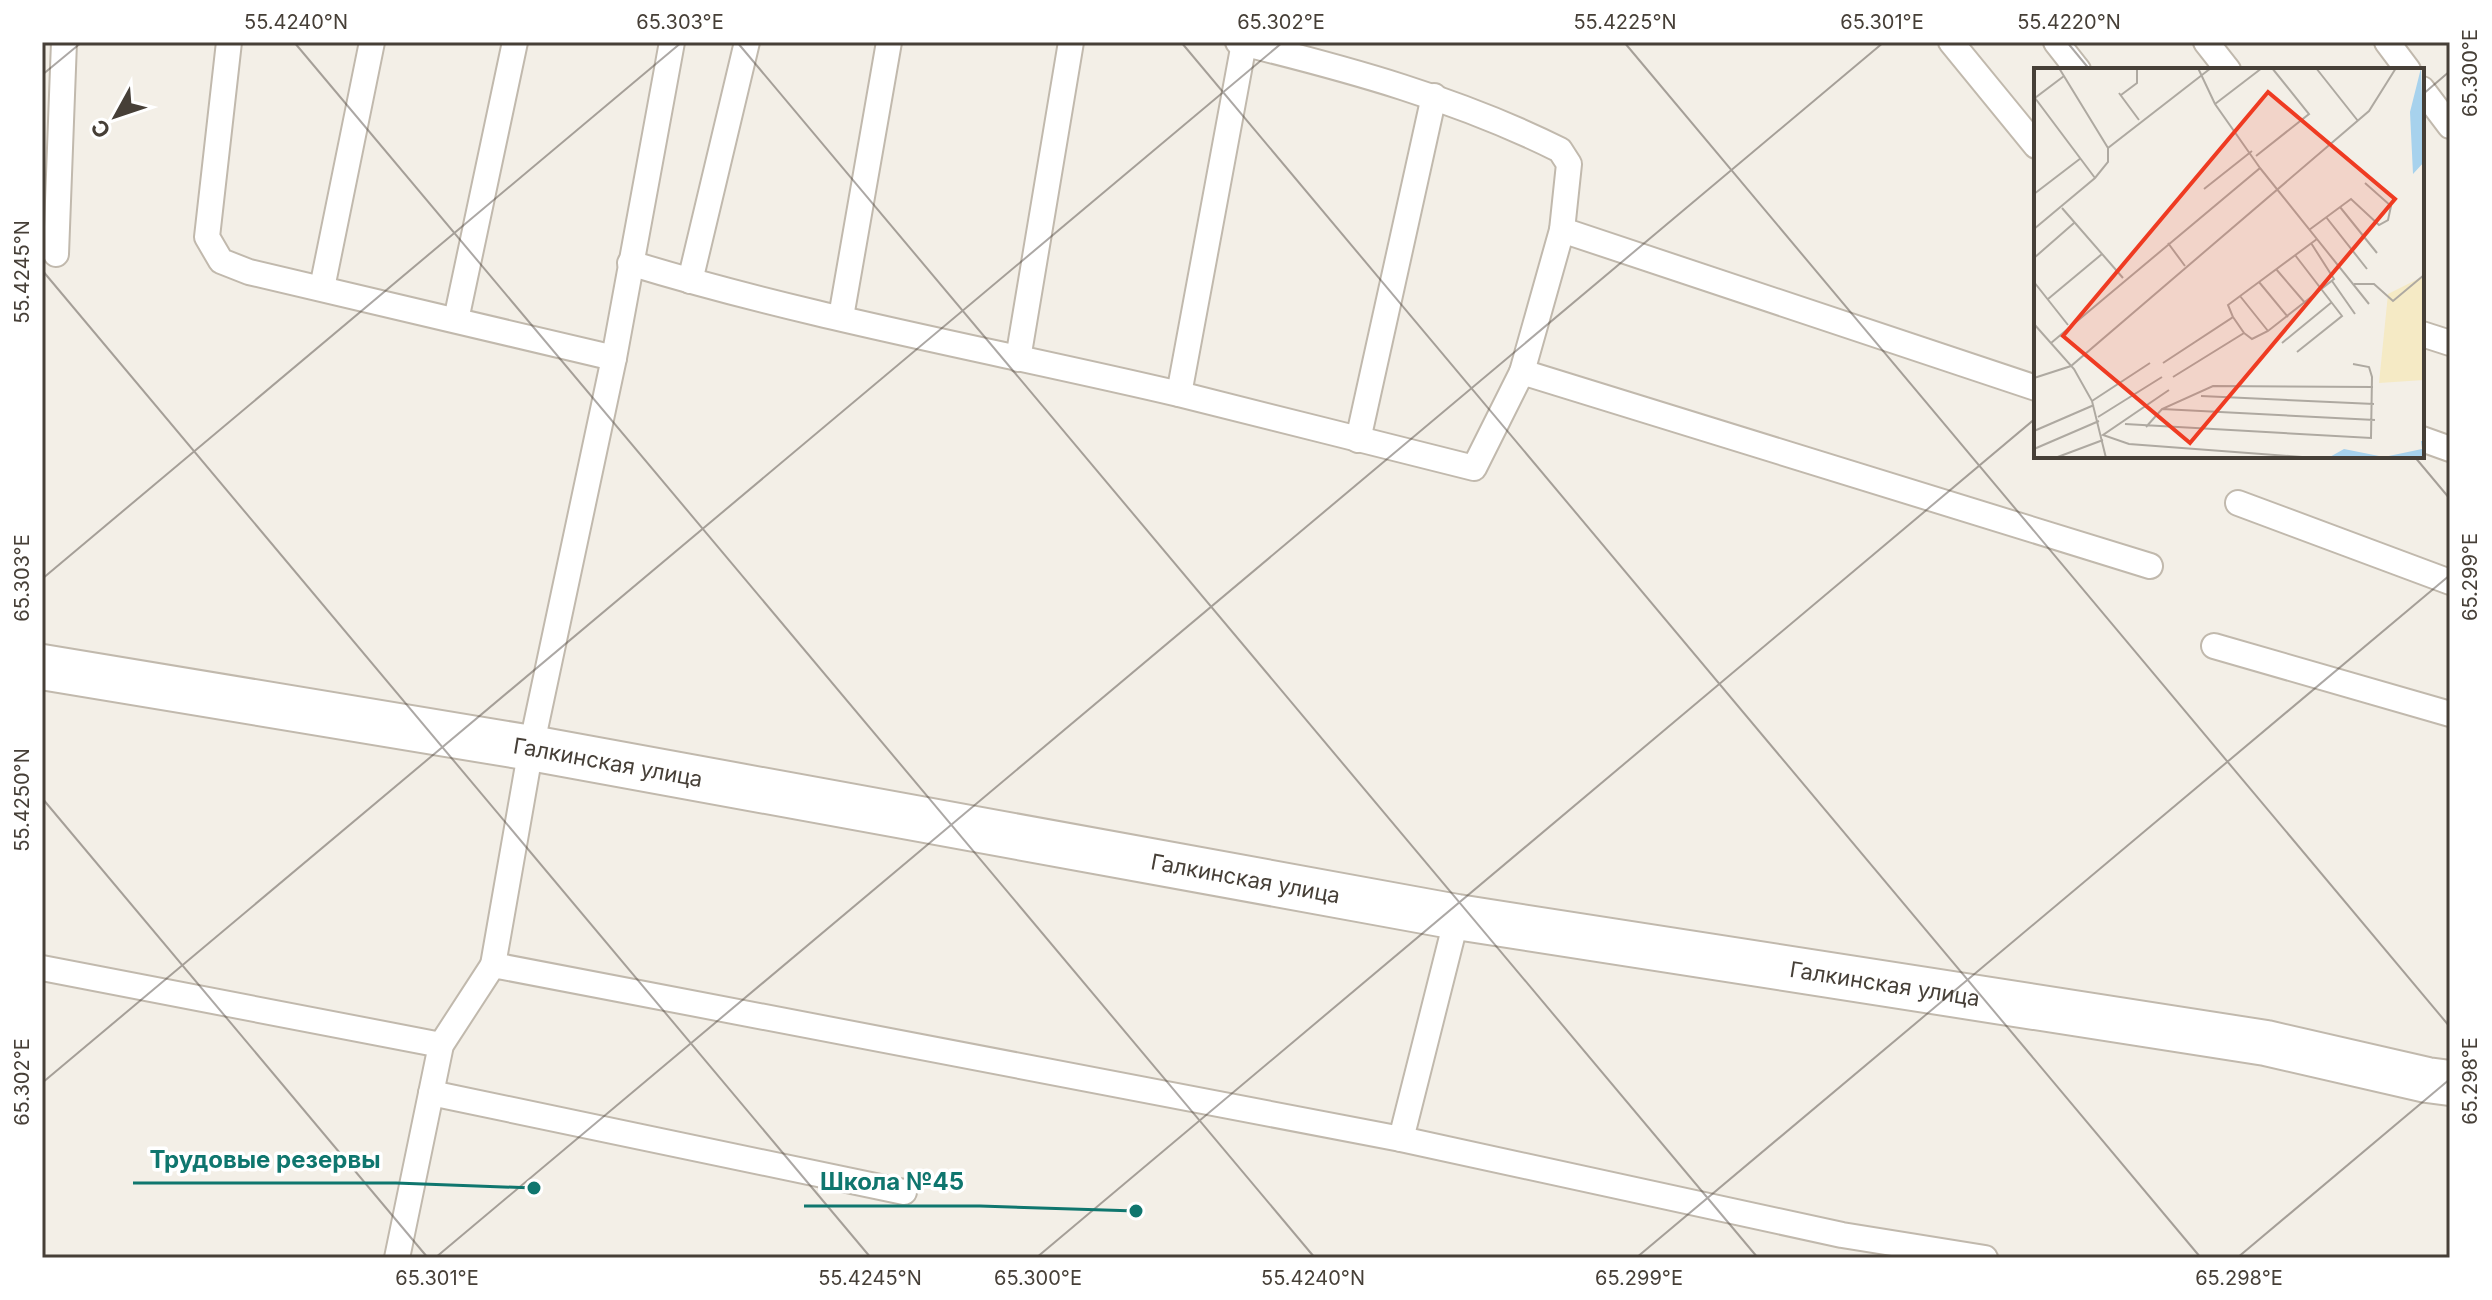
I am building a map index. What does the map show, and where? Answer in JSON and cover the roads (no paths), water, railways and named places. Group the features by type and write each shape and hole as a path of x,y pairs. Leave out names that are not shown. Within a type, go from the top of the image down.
{"street":[{"name":"Галкинская улица","path":"42,667 531,748 1457,917 2266,1043 2450,1083"}],"lane":[{"path":"56,254 64,42"},
{"path":"229,42 207,237 221,261 249,272 614,358"},
{"path":"322,288 372,42"},
{"path":"456,320 515,42"},
{"path":"397,1258 441,1045 493,965 531,748 614,358 672,42"},
{"path":"690,281 747,42"},
{"path":"841,317 889,42"},
{"path":"1018,359 1071,42"},
{"path":"1951,42 2034,144"},
{"path":"2056,42 2076,68"},
{"path":"2206,42 2226,68"},
{"path":"2387,42 2406,68"},
{"path":"630,263 690,281 1179,394 1474,468 1522,372 1562,230 1569,164 1560,150 1434,96 1339,67 1241,43 1179,394"},
{"path":"2424,92 2450,126"},
{"path":"1358,440 1434,96"},
{"path":"1562,230 2034,387"},
{"path":"1522,372 2150,566"},
{"path":"2424,440 2450,449"},
{"path":"2238,503 2450,582"},
{"path":"2214,646 2450,714"},
{"path":"1401,1139 1457,917"},
{"path":"493,965 1401,1139 1840,1246 1985,1258"},
{"path":"42,968 441,1045"},
{"path":"431,1093 904,1192"}],"place":[{"name":"Трудовые резервы","path":"534,1188"},
{"name":"Школа №45","path":"1136,1211"}]}
